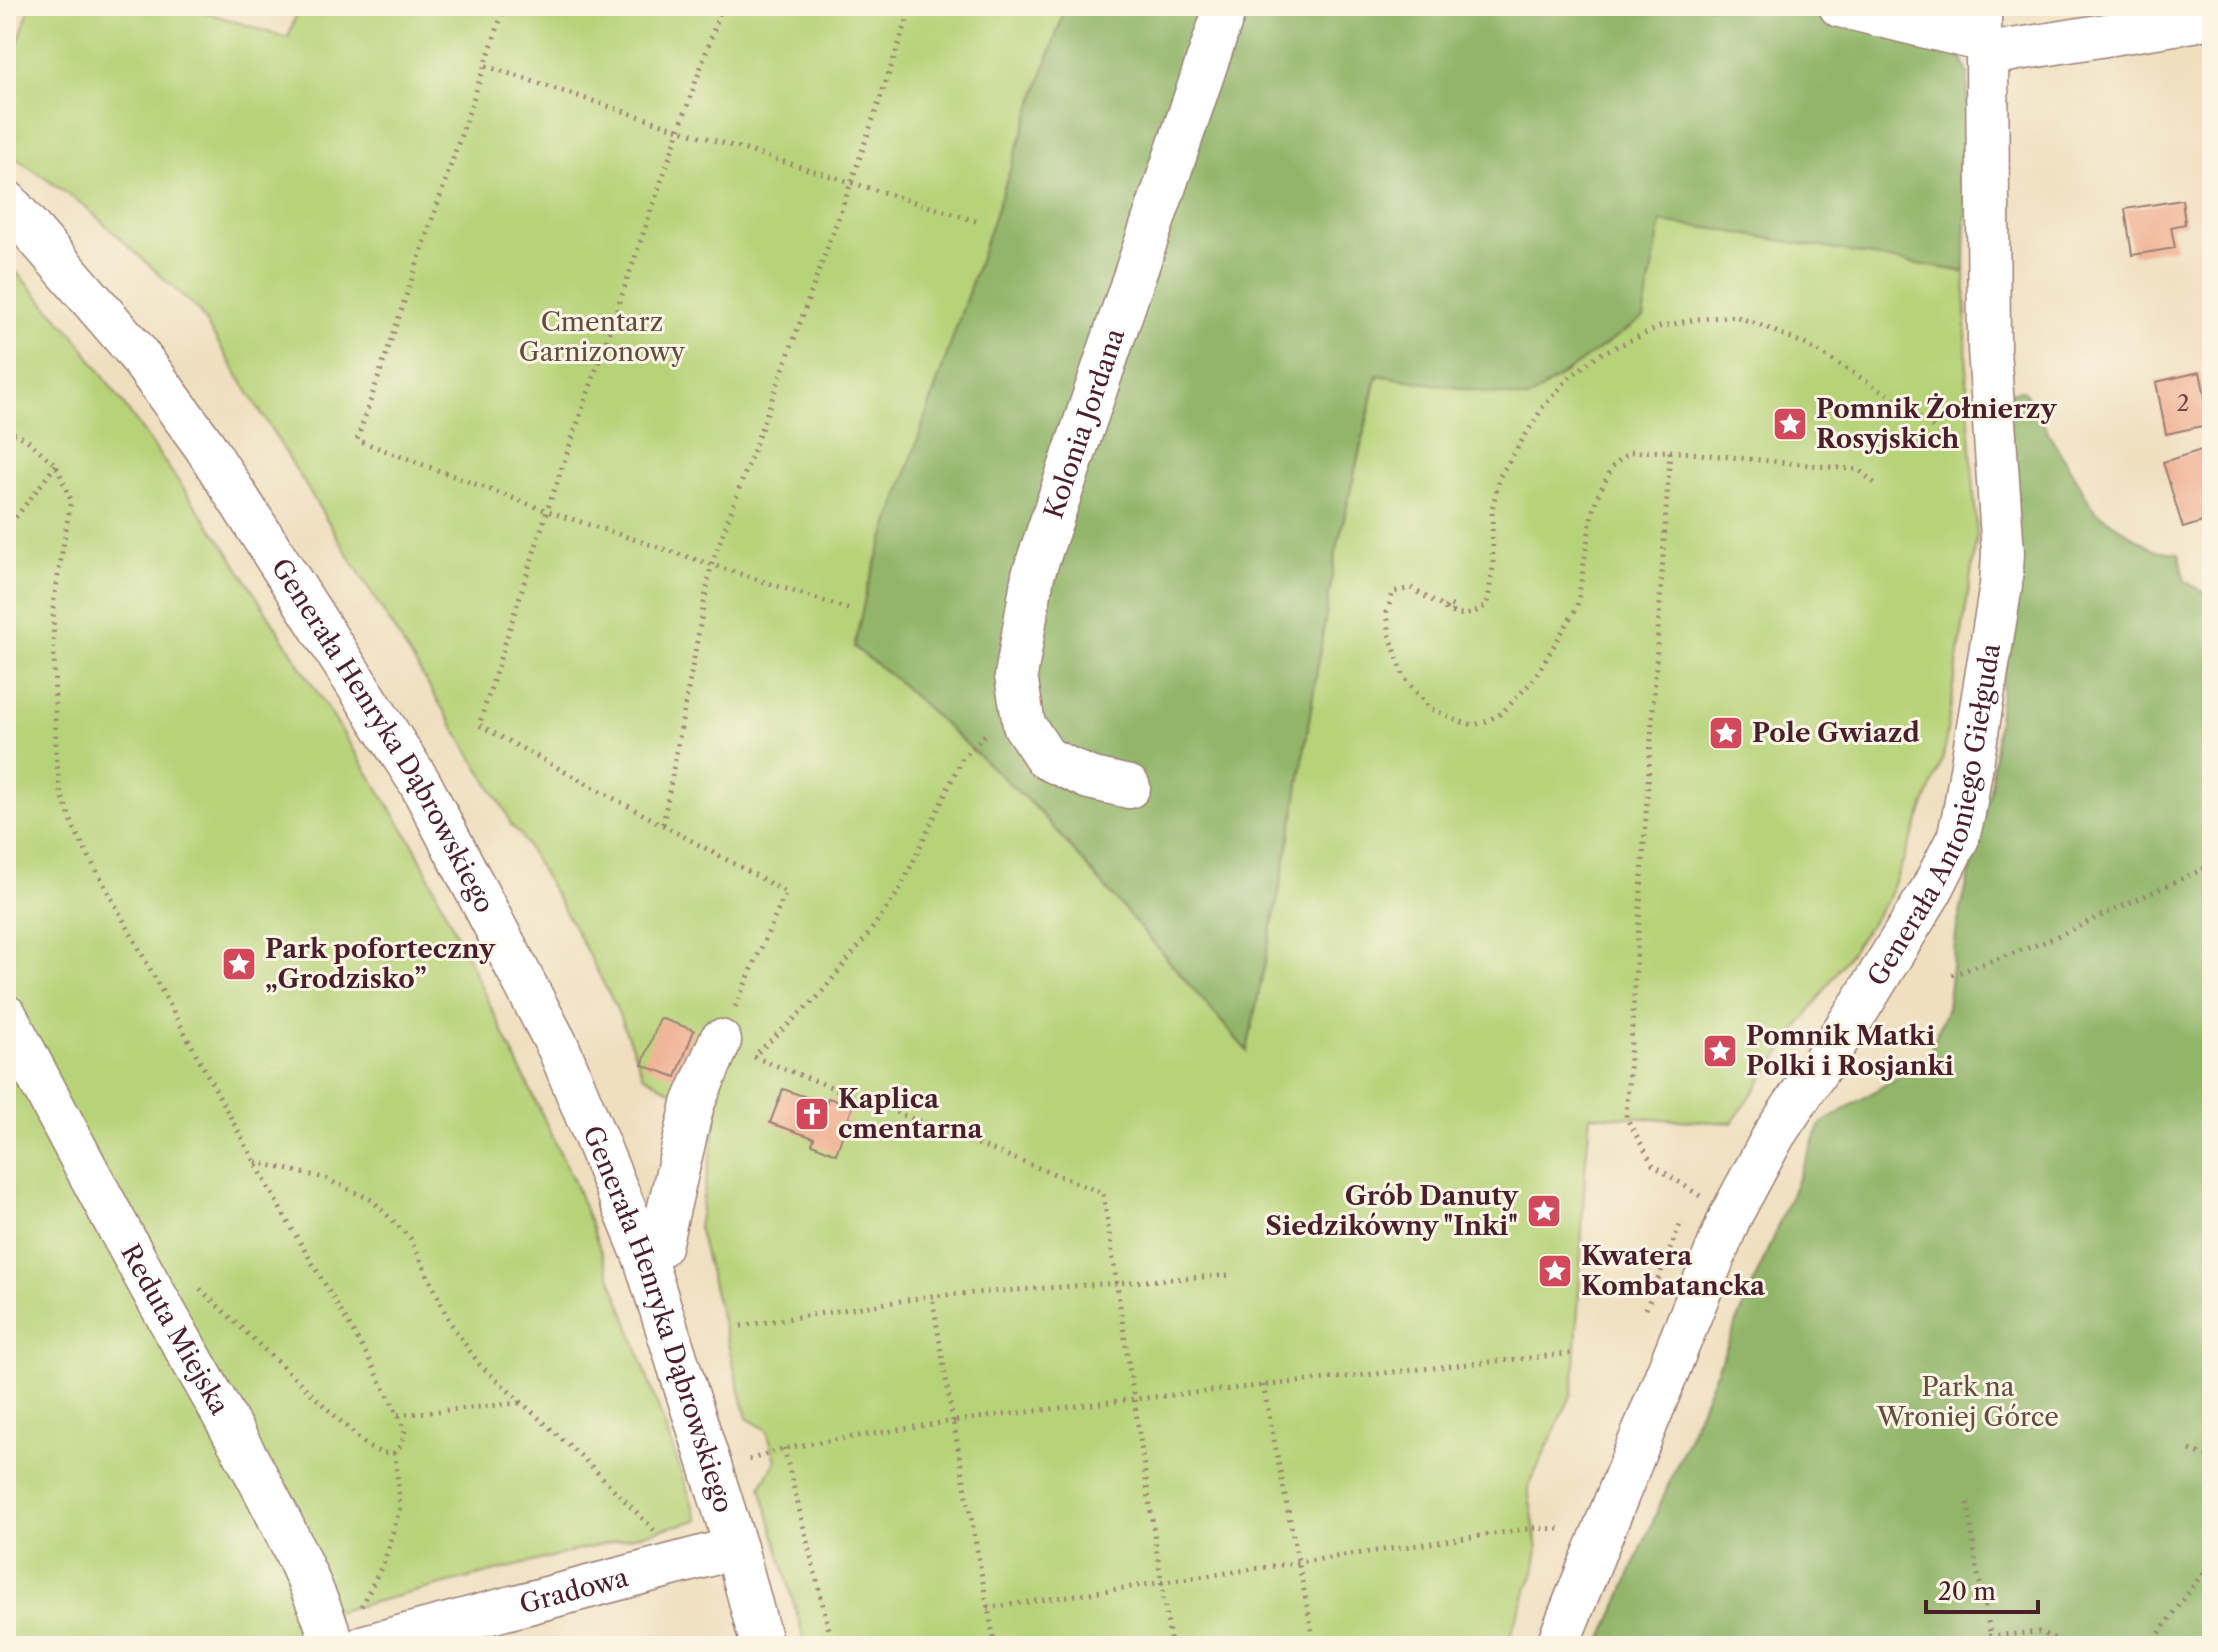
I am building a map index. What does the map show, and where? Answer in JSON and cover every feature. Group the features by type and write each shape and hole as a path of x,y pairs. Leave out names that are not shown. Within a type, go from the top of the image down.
{"street":[{"name":"Kolonia Jordana","path":"1129,787 1089,778 1046,758 1024,725 1016,676 1033,575 1226,6"},
{"path":"1840,6 1968,37 1982,32 2166,16 2193,21 2212,15"},
{"name":"Generała Antoniego Giełguda","path":"1557,1646 1730,1217 1774,1135 1861,1005 1931,891 1958,838 2001,585 2003,553 1989,349 1982,32"},
{"name":"Generała Henryka Dąbrowskiego","path":"6,201 134,349 204,445 420,783 559,1049 644,1256 736,1548 762,1646"},
{"name":"Reduta Miejska","path":"6,1016 113,1220 268,1496 320,1608 351,1637"},
{"path":"644,1256 660,1246 693,1104 739,1053"},
{"name":"Gradowa","path":"351,1637 736,1548"}],"path":[{"path":"505,6 357,440 547,511 848,609"},
{"path":"722,6 547,511 479,725 786,892 739,1053"},
{"path":"663,824 711,566 912,6"},
{"path":"486,66 976,221"},
{"path":"1878,486 1859,470 1670,451 1630,452 1614,464 1597,497 1577,607 1534,679 1502,713 1474,725 1429,708 1404,677 1395,657 1387,612 1393,592 1411,588 1447,612 1458,614 1473,613 1487,605 1493,568 1492,509 1500,476 1543,407 1569,378 1598,355 1660,327 1697,319 1735,316 1770,329 1807,345 1886,393 1959,447"},
{"path":"6,430 26,439 56,465 71,500 53,605 56,754 60,790 74,829 255,1162 368,1357 405,1430 402,1443 395,1453 400,1508 384,1562 351,1637"},
{"path":"1670,451 1626,1117 1653,1165 1730,1217"},
{"path":"6,530 56,465"},
{"path":"739,1053 817,998 899,891 962,759 971,748"},
{"path":"1952,975 2042,943 2212,865"},
{"path":"739,1053 1103,1193 1171,1646"},
{"path":"255,1162 324,1178 372,1200 410,1238 451,1324 480,1365 581,1456 686,1561"},
{"path":"741,1326 932,1296 1231,1275"},
{"path":"194,1283 368,1447 382,1453 395,1453"},
{"path":"932,1296 995,1646"},
{"path":"740,1464 784,1448 953,1421 1576,1353"},
{"path":"1263,1385 1315,1646"},
{"path":"398,1415 520,1403"},
{"path":"784,1448 833,1646"},
{"path":"2190,1450 2212,1458"},
{"path":"1968,1503 1976,1565 1991,1636"},
{"path":"987,1608 1534,1528 1560,1529"},
{"path":"2150,1646 2212,1560"},
{"path":"1959,1646 1991,1636 2039,1632 2073,1646"}],"green space":[{"name":"Cmentarz Garnizonowy","path":"30,6 185,6 288,38 299,6 1066,6 867,589 854,647 894,678 1039,811 1247,1051 1293,822 1335,557 1378,375 1528,399 1643,318 1660,222 1965,272 1967,391 1977,535 1943,758 1889,897 1732,1123 1590,1115 1571,1396 1528,1488 1538,1549 1534,1572 1506,1646 806,1646 761,1487 776,1461 767,1430 747,1418 698,1227 717,1118 643,1075 616,1007 520,834 511,825 506,812 198,310 86,207 6,151 6,88"},
{"path":"1066,6 1792,6 1959,50 1968,75 1965,272 1661,222 1643,318 1528,399 1377,375 1335,557 1293,822 1247,1051 1039,811 894,678 854,647 867,589"},
{"name":"Park poforteczny „Grodzisko”","path":"6,261 74,335 228,551 415,847 575,1184 698,1520 303,1620 309,1646 6,1646"},
{"name":"Park na Wroniej Górce","path":"2023,390 2095,511 2154,550 2179,553 2185,581 2212,597 2212,1646 1600,1646 1821,1124 1927,1059 1947,1008 1957,926 1990,791 2013,587 2003,393"}],"building":[{"path":"2182,200 2185,224 2171,227 2175,248 2132,255 2125,209"},
{"path":"2200,372 2211,424 2166,434 2156,382"},
{"path":"2211,447 2212,519 2183,528 2163,462"},
{"path":"660,1018 694,1030 676,1077 642,1065"},
{"name":"Kaplica cmentarna","path":"783,1089 826,1104 828,1098 853,1106 836,1154 812,1144 814,1138 770,1123"}],"place":[{"name":"Pomnik Żołnierzy Rosyjskich","path":"1790,424"},
{"name":"Pole Gwiazd","path":"1726,733"},
{"name":"Park poforteczny „Grodzisko”","path":"239,964"},
{"name":"Pomnik Matki Polki i Rosjanki","path":"1720,1051"},
{"name":"Kaplica cmentarna","path":"812,1114"},
{"name":"Grób Danuty Siedzikówny \"Inki\"","path":"1544,1211"},
{"name":"Kwatera Kombatancka","path":"1555,1271"}]}
